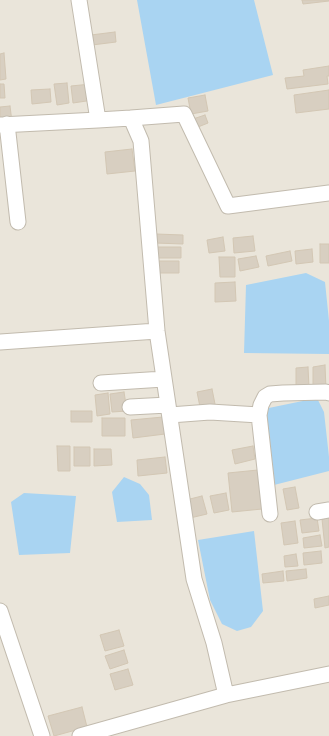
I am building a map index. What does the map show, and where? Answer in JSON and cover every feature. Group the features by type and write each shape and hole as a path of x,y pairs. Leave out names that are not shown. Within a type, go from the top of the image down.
{"street":[{"path":"79,0 98,120"},
{"path":"18,222 4,125 184,114 228,206 329,193"},
{"path":"130,118 141,141 157,331 194,579 214,642 226,696"},
{"path":"0,342 157,331"},
{"path":"101,383 164,379"},
{"path":"270,514 259,415 261,405 265,397 270,394 329,393"},
{"path":"130,407 259,415"},
{"path":"0,611 42,736"},
{"path":"80,736 226,696 329,674"}],"shaded area":[{"path":"0,0 329,0 329,736 0,736"}],"water":[{"path":"137,0 254,0 273,75 156,105"},
{"path":"306,273 325,282 329,321 329,354 244,353 246,285"},
{"path":"317,398 324,412 329,471 274,485 264,409"},
{"path":"124,477 140,484 149,495 152,520 117,522 112,492"},
{"path":"24,493 76,496 70,553 19,555 11,502"},
{"path":"254,531 263,611 251,627 237,631 222,624 210,600 198,540"}],"building":[{"path":"302,0 329,0 329,1 303,4"},
{"path":"115,32 116,42 92,45 91,35"},
{"path":"4,53 6,79 0,80 0,54"},
{"path":"329,66 329,76 327,76 328,84 287,89 285,78 304,76 303,70"},
{"path":"67,83 69,103 57,105 54,84"},
{"path":"0,84 4,84 5,98 0,98"},
{"path":"91,84 93,100 73,103 71,86"},
{"path":"50,89 51,102 32,104 31,90"},
{"path":"329,90 329,109 296,113 294,95"},
{"path":"205,95 208,111 191,114 188,98"},
{"path":"10,106 12,122 0,122 0,107"},
{"path":"205,115 208,123 193,129 190,120"},
{"path":"132,149 135,171 107,174 105,152"},
{"path":"156,234 183,235 183,244 155,243"},
{"path":"253,236 255,251 234,253 233,238"},
{"path":"223,237 225,251 209,253 207,240"},
{"path":"320,244 329,244 329,263 320,263"},
{"path":"155,247 181,247 181,258 155,258"},
{"path":"312,249 313,262 296,264 295,251"},
{"path":"290,251 292,261 268,266 266,256"},
{"path":"256,256 259,267 240,271 238,259"},
{"path":"219,257 235,257 235,277 220,277"},
{"path":"156,261 179,261 179,273 156,273"},
{"path":"235,282 236,301 215,302 215,283"},
{"path":"325,365 326,389 313,391 313,367"},
{"path":"308,367 309,387 296,388 296,368"},
{"path":"212,389 216,409 201,412 197,392"},
{"path":"124,392 127,411 112,412 110,394"},
{"path":"108,393 110,414 97,416 95,395"},
{"path":"71,411 92,411 92,422 71,422"},
{"path":"163,417 165,434 133,438 131,420"},
{"path":"102,418 125,418 125,436 102,436"},
{"path":"57,446 70,446 70,471 58,471"},
{"path":"253,446 255,459 235,464 232,450"},
{"path":"74,447 90,447 90,466 74,466"},
{"path":"94,449 111,449 112,465 94,466"},
{"path":"165,457 167,473 138,476 137,460"},
{"path":"258,470 262,509 232,512 228,473"},
{"path":"295,487 299,508 287,510 283,489"},
{"path":"226,493 229,510 214,513 210,496"},
{"path":"202,496 207,514 190,518 186,500"},
{"path":"317,518 319,531 302,533 300,520"},
{"path":"329,518 329,547 325,548 322,519"},
{"path":"295,521 298,543 284,545 281,523"},
{"path":"320,535 322,546 304,548 303,538"},
{"path":"321,551 322,563 304,565 303,553"},
{"path":"296,554 298,566 285,567 284,556"},
{"path":"306,569 307,578 287,581 286,571"},
{"path":"283,571 284,581 263,583 262,574"},
{"path":"329,596 329,605 315,608 314,599"},
{"path":"119,630 124,646 105,651 100,635"},
{"path":"124,650 128,663 110,669 105,656"},
{"path":"128,669 133,685 115,690 110,674"},
{"path":"82,707 87,727 54,736 48,716"}]}
